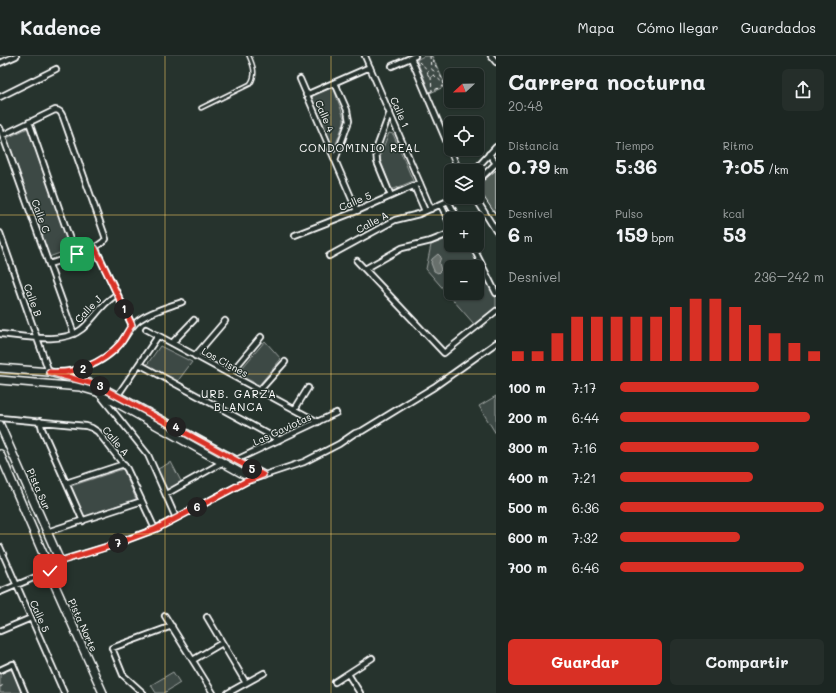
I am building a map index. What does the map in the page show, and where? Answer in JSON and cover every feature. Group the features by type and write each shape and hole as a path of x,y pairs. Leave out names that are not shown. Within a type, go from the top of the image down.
{"street":[{"path":"0,63 16,56"},
{"name":"Calle 1","path":"365,56 431,209"},
{"path":"491,56 496,62"},
{"path":"392,66 414,58 457,164"},
{"path":"306,95 370,67"},
{"path":"0,97 56,69"},
{"name":"Calle 4","path":"300,78 357,211"},
{"path":"334,160 349,121 347,110 335,83"},
{"path":"3,135 55,110 58,110 61,113 106,239 95,248 49,264"},
{"path":"390,112 376,150 377,162 391,196"},
{"path":"29,122 76,254"},
{"name":"Calle C","path":"0,128 74,334"},
{"path":"481,164 496,147"},
{"path":"484,175 496,163 490,154"},
{"name":"Calle 5","path":"295,235 357,211 420,183"},
{"path":"414,186 425,211"},
{"name":"Calle A","path":"329,256 395,220 431,209 444,203"},
{"path":"441,204 445,212"},
{"path":"479,204 496,232"},
{"name":"Calle B","path":"0,233 49,372"},
{"path":"366,269 402,248 431,241 444,236"},
{"path":"95,248 132,325"},
{"path":"476,252 496,293"},
{"path":"357,261 444,353 496,312"},
{"name":"Calle J","path":"0,334 60,338 74,334 91,321 104,304 117,294"},
{"path":"0,368 49,372 78,370 97,362 118,346 132,325 145,316 182,302"},
{"path":"172,343 194,320"},
{"path":"195,356 225,321"},
{"name":"Los Cisnes","path":"146,329 318,422"},
{"path":"118,396 158,336"},
{"path":"230,374 261,338"},
{"path":"0,592 60,561 110,546 156,529 252,479 304,462 339,444 355,433 362,431 434,387 496,343"},
{"path":"260,390 285,362"},
{"path":"139,364 279,440"},
{"path":"49,372 97,385 263,475"},
{"path":"0,380 80,387 97,392 252,479"},
{"path":"295,409 308,388"},
{"path":"97,392 148,455 176,518"},
{"name":"Las Gaviotas","path":"236,460 336,413"},
{"name":"Calle A","path":"0,418 86,426 98,432 124,464 156,529"},
{"path":"40,421 42,429 83,521"},
{"name":"Pista Sur","path":"0,425 60,561"},
{"name":"Pista Norte","path":"0,454 88,662 103,693"},
{"path":"166,494 223,462"},
{"path":"66,483 124,464"},
{"path":"48,532 142,501"},
{"name":"Calle 5","path":"1,551 64,693"},
{"path":"166,616 213,693"},
{"path":"207,617 246,683"},
{"path":"0,631 31,618"},
{"path":"140,692 123,675 112,648 172,626"},
{"path":"193,660 222,642"},
{"path":"335,682 372,658"},
{"path":"0,670 13,664 25,693"},
{"path":"228,693 264,673"},
{"path":"348,674 360,693"}],"lane":[{"path":"201,108 250,84 253,80 254,73 249,56"}],"path":[{"path":"431,56 431,70 434,71 431,92 444,86"},
{"path":"431,56 444,83"},
{"path":"414,58 429,71 428,74 444,84"},
{"path":"0,690 0,687 5,684"}],"shaded area":[{"path":"424,56 432,56 444,82 444,87 430,93 417,61"},
{"path":"331,88 334,89 344,118 336,144 333,145 312,98 313,95"},
{"path":"28,128 71,249 49,257 7,138"},
{"path":"389,133 393,134 413,181 394,189 391,188 380,159 380,155"},
{"path":"444,240 444,252 473,252 477,260 444,260 444,290 426,269 431,245"},
{"path":"438,254 441,257 439,263 441,270 438,273 434,271 431,263 432,259"},
{"path":"484,274 496,298 496,307 474,324 453,300 484,300"},
{"path":"265,341 281,359 259,385 237,374"},
{"path":"160,346 192,362 177,382 146,366"},
{"path":"496,396 496,434 479,406"},
{"path":"171,462 182,483 167,492 156,470"},
{"path":"123,469 136,499 84,517 71,486"},
{"path":"12,670 22,693 0,693 0,674"},
{"path":"173,672 180,683 164,693 156,693 151,685"}],"building":[{"path":"496,170 496,215 484,197 484,180"}],"district":[{"name":"CONDOMINIO REAL","path":"360,148"},
{"name":"URB. GARZA BLANCA","path":"239,400"}],"route":[{"path":"50,571 48,565 110,546 156,529 221,494 263,475 97,385 49,372 71,372 92,365 112,352 122,342 132,325 95,248 77,254"}]}
